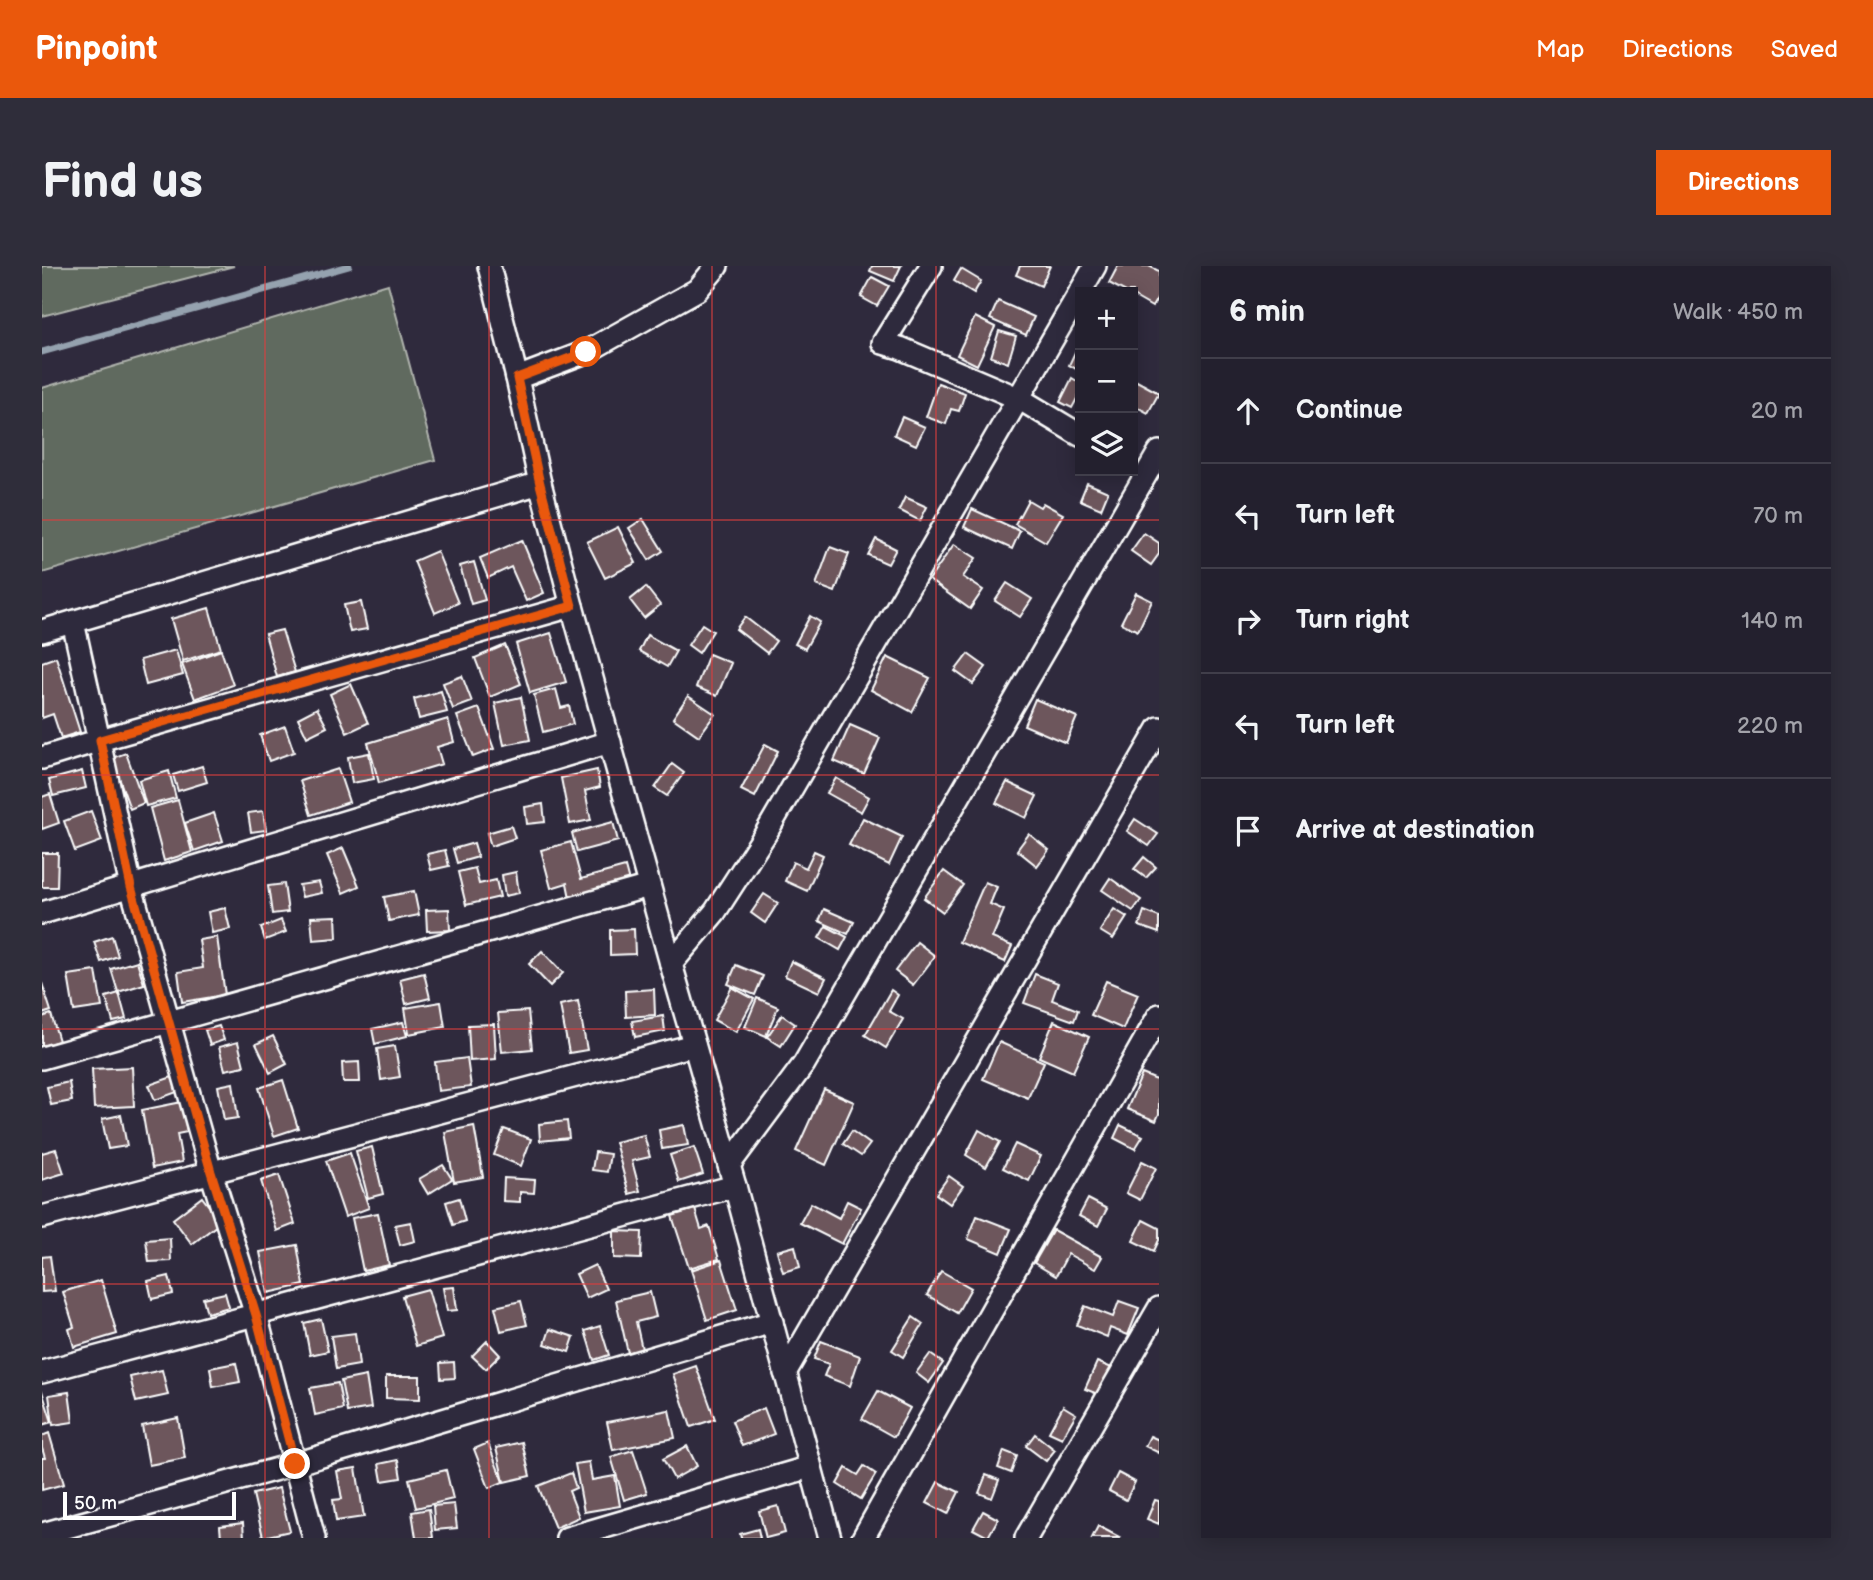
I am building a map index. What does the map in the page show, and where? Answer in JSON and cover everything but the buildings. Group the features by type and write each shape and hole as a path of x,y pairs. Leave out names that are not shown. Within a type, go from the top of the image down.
{"street":[{"path":"489,266 540,484 572,606 732,1176 830,1538"},
{"path":"517,378 586,352 697,290 717,266"},
{"path":"931,266 883,343 901,348 1020,399 1075,432"},
{"path":"1083,287 1095,266"},
{"path":"671,964 715,912 766,833 1075,301"},
{"path":"42,1372 256,1315 732,1176 804,1064 1159,452"},
{"path":"42,631 540,484"},
{"path":"42,758 572,606"},
{"path":"73,622 131,887 211,1172 256,1315 314,1538"},
{"path":"785,1373 1159,728"},
{"path":"42,913 610,742"},
{"path":"42,1058 649,886"},
{"path":"863,1538 1159,1015"},
{"path":"42,1217 694,1045"},
{"path":"1026,1538 1159,1308"},
{"path":"42,1534 295,1464 772,1322"},
{"path":"567,1538 810,1467"}],"green space":[{"path":"42,266 234,266 42,316"},
{"path":"388,284 435,460 42,573 42,388"}],"waterway":[{"path":"42,352 349,266"}],"route":[{"path":"295,1464 256,1315 211,1172 131,887 100,740 572,606 540,484 517,378 586,352"}]}
